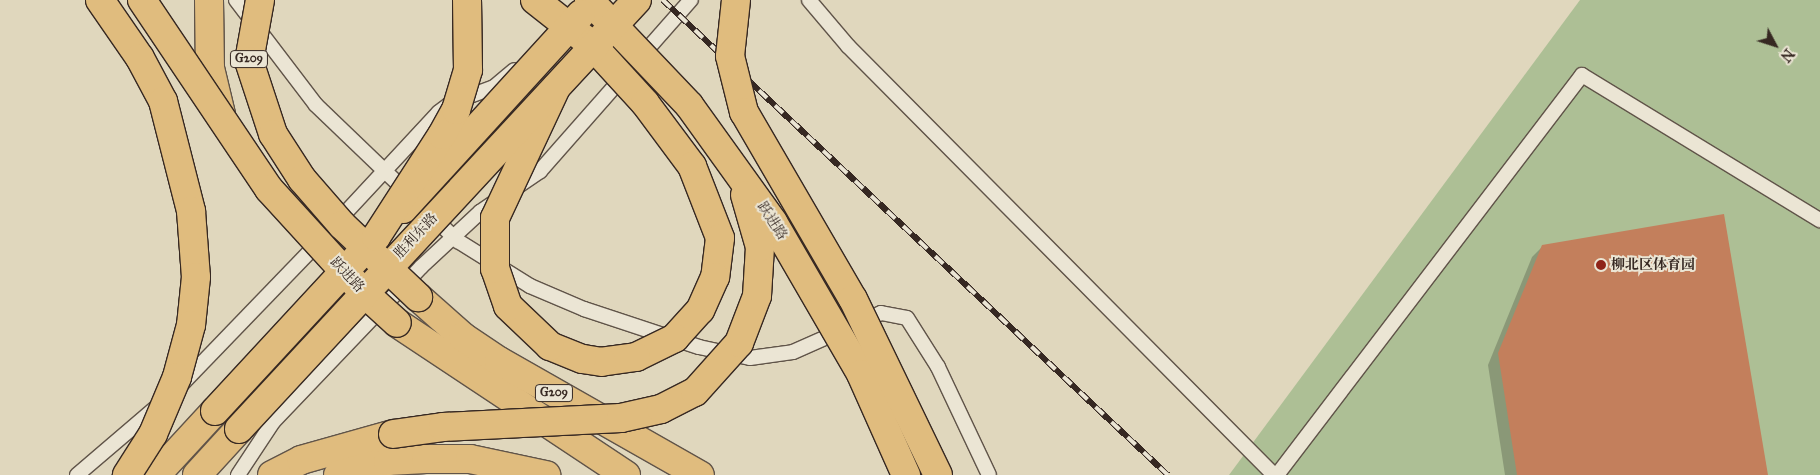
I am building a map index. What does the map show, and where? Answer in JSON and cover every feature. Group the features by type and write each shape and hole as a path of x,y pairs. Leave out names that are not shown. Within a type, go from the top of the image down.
{"main road":[{"path":"100,0 140,58 163,101 191,211 196,277 192,325 178,377 153,434 127,475"},
{"name":"跃进路","path":"142,0 269,188 362,291 397,323 626,475"},
{"path":"210,0 210,68 223,121"},
{"name":"G209","path":"260,0 249,61 273,134 302,179 342,224 462,337 499,361 700,475"},
{"path":"376,238 456,110 471,49 467,0"},
{"path":"535,0 590,44 645,103 692,166 720,238 715,277 700,310 675,338 636,357 602,362 550,346 519,320 496,276 495,218 556,88"},
{"name":"跃进路","path":"589,0 689,105 738,172 823,303 861,374 906,475"},
{"name":"胜利东路","path":"156,475 594,0"},
{"name":"胜利东路","path":"198,475 637,0"},
{"path":"736,0 730,56 744,112 853,299 938,475"},
{"path":"272,475 301,460 393,434 443,427 621,418 679,402 727,361 747,326 757,296 760,246 738,172"},
{"path":"338,475 388,461 426,459 490,462 546,475"}],"lane":[{"path":"236,0 316,105 384,172 454,238 530,286 584,309 699,346 750,358 793,352 881,313 895,312 907,318 938,367 989,475"},
{"path":"77,475 195,374 451,103 494,86 510,75 579,0"},
{"path":"238,475 273,422 480,212 540,171 691,0"},
{"path":"809,0 848,46 1276,475 1582,75 1820,220"}],"green space":[{"name":"柳北区体育园","path":"1580,0 1820,0 1820,475 1229,475"}],"building":[{"path":"1724,214 1768,475 1517,475 1498,353 1542,245"}],"railway":[{"path":"663,0 1168,475"}],"place":[{"name":"柳北区体育园","path":"1601,265"}]}
